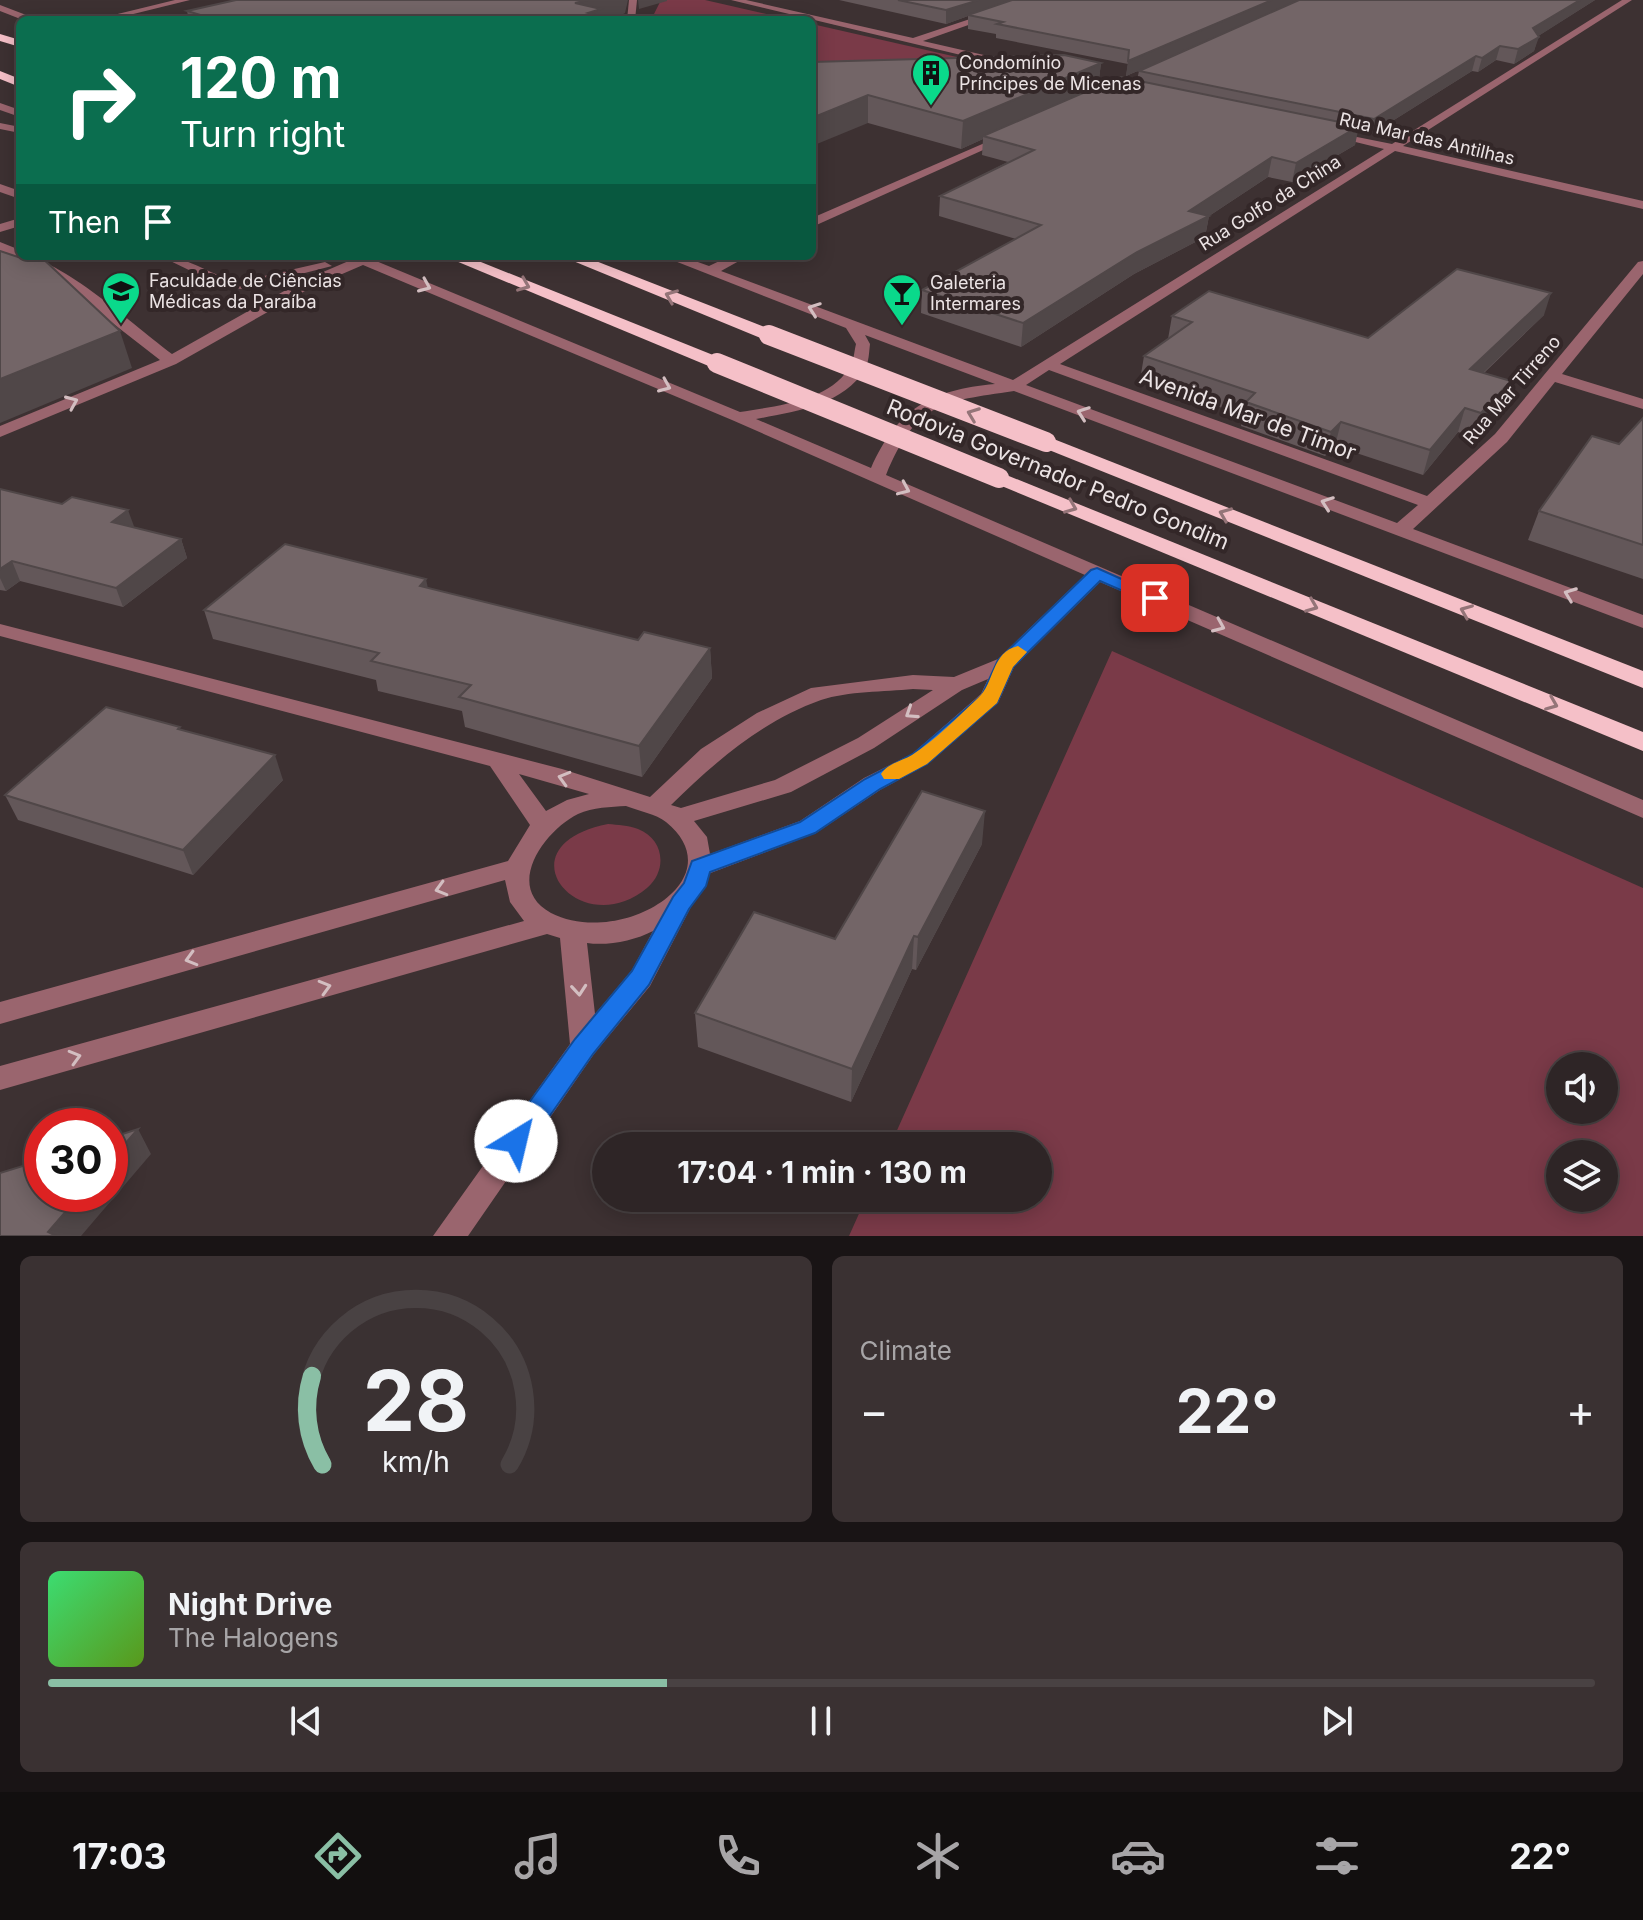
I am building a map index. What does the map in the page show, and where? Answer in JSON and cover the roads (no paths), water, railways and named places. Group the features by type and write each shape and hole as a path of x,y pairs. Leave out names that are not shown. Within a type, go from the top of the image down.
{"highway":[{"name":"Rodovia Governador Pedro Gondim","path":"462,260 1643,742"},
{"name":"Rodovia Governador Pedro Gondim","path":"579,260 1643,680"}],"street":[{"path":"115,16 186,0"},
{"path":"738,0 807,16"},
{"path":"914,41 1035,0"},
{"name":"Rua Golfo da China","path":"1012,387 1628,0"},
{"path":"0,8 21,16"},
{"path":"816,18 1016,65"},
{"name":"Rua Mar das Antilhas","path":"1317,130 1643,205"},
{"path":"816,221 1016,133"},
{"path":"29,260 57,273 171,361"},
{"path":"176,260 229,284 242,285 259,284 350,260"},
{"path":"0,432 171,361 354,260"},
{"path":"363,260 738,417 1643,810"},
{"path":"680,260 1643,622"},
{"path":"710,271 733,260"},
{"name":"Rua Mar Tirreno","path":"1401,530 1501,438 1643,265"},
{"path":"738,417 792,407 833,390 858,368 863,344 850,322"},
{"name":"Avenida Mar de Timor","path":"1049,365 1432,504"},
{"path":"1552,376 1643,404"},
{"path":"876,477 888,445 903,423 924,407 962,391 1012,387"},
{"path":"700,867 808,827 872,784 920,759 990,698 1005,664 1097,574"},
{"path":"0,630 657,804 680,817 698,840 700,867 694,886 681,903 641,978 584,1046 449,1236"},
{"path":"680,817 783,786 866,743 958,683 1005,664"},
{"path":"657,804 709,754 765,718 819,693 913,682 958,683 990,698"},
{"path":"499,762 543,825"},
{"path":"628,798 583,804 543,825 525,845 516,868 518,889 528,909 561,929 604,936 635,930 663,918 681,903"},
{"path":"0,1013 516,868"},
{"path":"561,929 584,1046"},
{"path":"0,1078 561,929"}],"place":[{"name":"Condomínio Príncipes de Micenas","path":"931,107"},
{"name":"Faculdade de Ciências Médicas da Paraíba","path":"121,325"},
{"name":"Galeteria Intermares","path":"902,327"}]}
